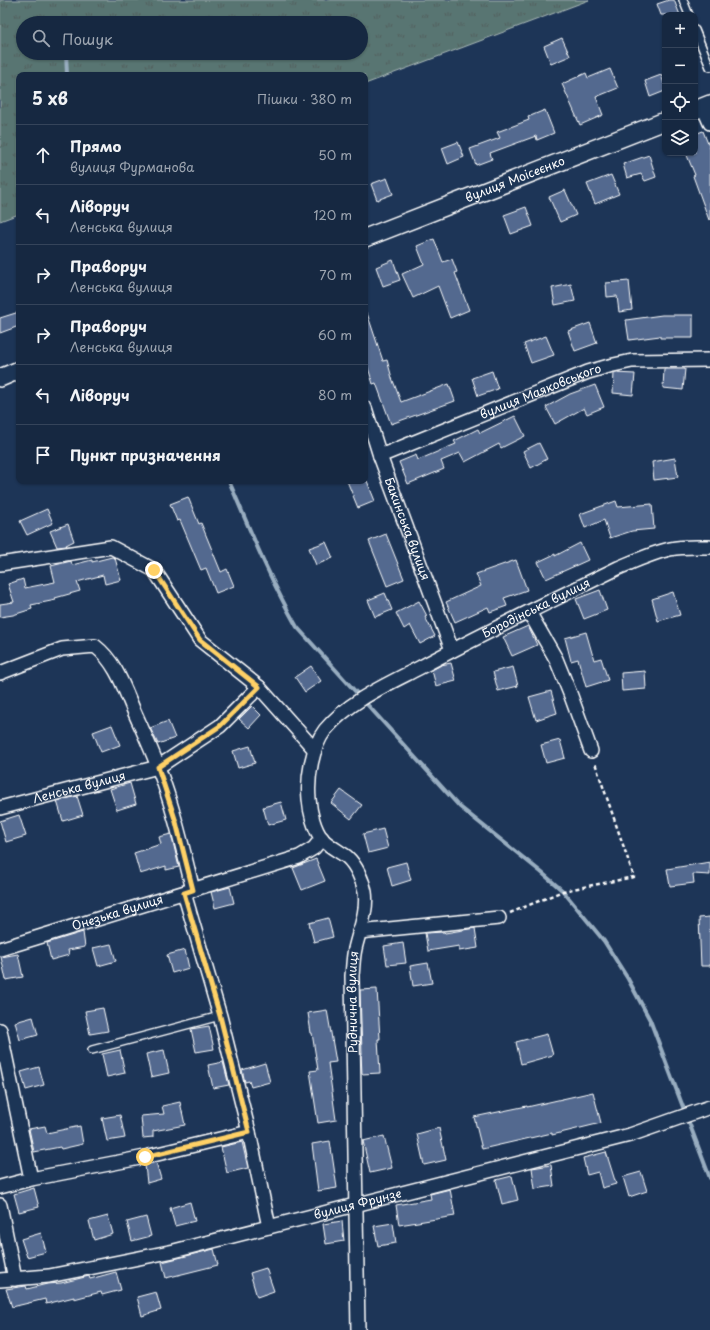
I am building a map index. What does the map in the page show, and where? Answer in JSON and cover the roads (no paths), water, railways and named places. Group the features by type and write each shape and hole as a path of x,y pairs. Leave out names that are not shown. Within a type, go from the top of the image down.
{"street":[{"path":"703,107 710,123"},
{"name":"вулиця Моісеєнко","path":"368,237 662,123"},
{"name":"вулиця Маяковського","path":"380,456 588,372 632,361 710,360"},
{"path":"0,378 16,371"},
{"name":"Бакинська вулиця","path":"368,418 380,456 452,650"},
{"path":"0,564 111,547 154,570 200,640 259,687 315,750"},
{"name":"Бородінська вулиця","path":"348,708 369,694 452,650 618,568 645,557 675,548 710,547"},
{"path":"529,612 556,659 591,751"},
{"path":"0,673 62,649 95,646 111,661 119,676 158,767 176,822 188,891 249,1132 270,1226"},
{"name":"Ленська вулиця","path":"0,808 158,767 220,726 259,687"},
{"name":"Руднична вулиця","path":"348,708 324,731 315,750 309,774 309,799 314,823 322,838 332,848 348,858 358,872 365,892 365,907 354,951 352,976 358,1330"},
{"name":"Онезька вулиця","path":"0,949 299,857 314,848 322,838"},
{"path":"359,932 499,918"},
{"path":"0,1030 31,1179"},
{"name":"вулиця Фрунзе","path":"0,1280 49,1276 174,1251 630,1135 710,1107"},
{"path":"0,1187 31,1179 145,1157 249,1132"},
{"path":"0,1205 15,1279"}],"lane":[{"path":"683,0 688,12"},
{"path":"698,37 710,67"},
{"path":"92,1050 220,1016"}],"waterway":[{"path":"66,60 67,72"},
{"path":"230,484 269,573 297,627 460,807 563,891 604,941 628,979 650,1020 710,1178"}]}
